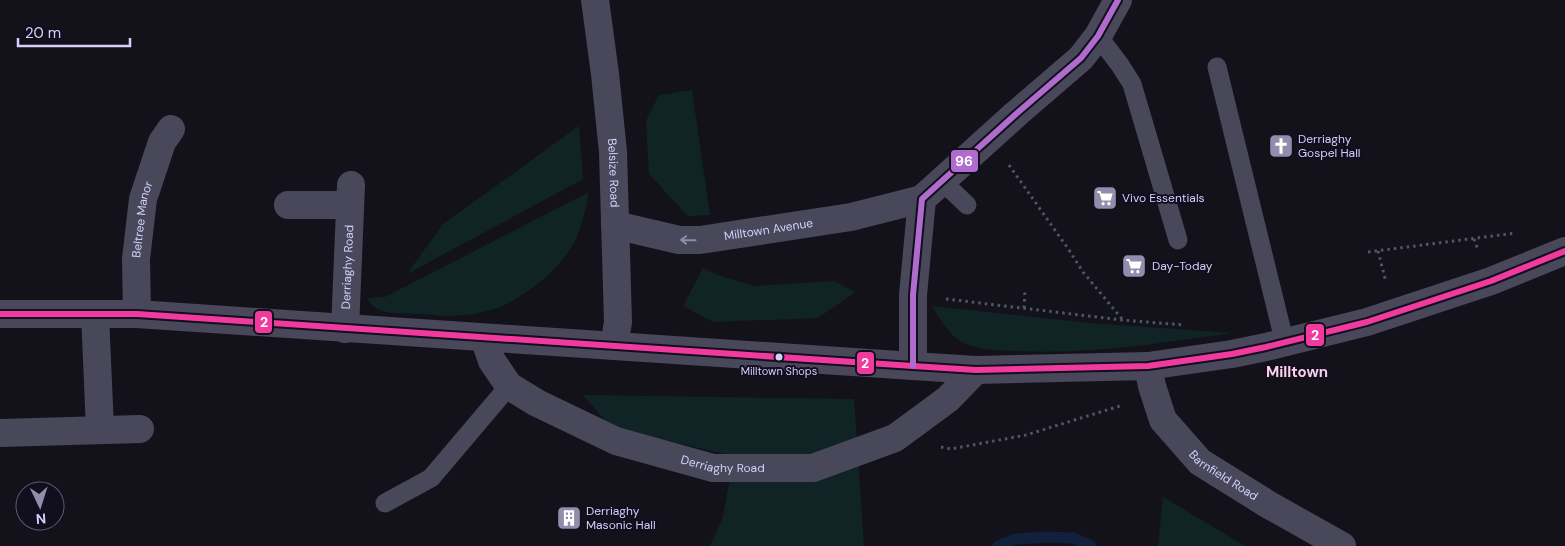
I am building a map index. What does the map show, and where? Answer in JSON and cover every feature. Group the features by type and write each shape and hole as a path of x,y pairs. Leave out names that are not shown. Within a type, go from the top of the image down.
{"street":[{"name":"Belsize Road","path":"596,0 613,152 618,322 614,346"},
{"name":"Milltown Avenue","path":"615,225 679,240 700,240 851,217 922,199 1081,58 1098,36 1118,0"},
{"name":"Beltree Manor","path":"136,314 136,259 143,199 162,142 171,129"},
{"name":"Derriaghy Road","path":"288,205 351,195 345,329"},
{"path":"913,366 913,295 922,199"},
{"path":"0,314 136,314 976,370 1148,366 1285,344 1394,314 1491,281 1565,251"},
{"path":"96,314 100,429"},
{"name":"Derriaghy Road","path":"484,338 492,361 509,386 537,403 616,441 713,468 813,468 895,438 948,399 976,370"},
{"name":"Barnfield Road","path":"1148,366 1163,420 1200,462 1269,505 1342,546"},
{"path":"0,433 140,429"}],"lane":[{"path":"1098,36 1132,84 1178,240"},
{"path":"1217,67 1285,344"},
{"path":"942,181 967,205"},
{"path":"384,503 431,478 509,386"}],"path":[{"path":"991,136 1082,272 1122,320"},
{"path":"1368,252 1503,235"},
{"path":"1024,308 1025,291"},
{"path":"913,295 1122,320 1188,325"},
{"path":"895,438 951,449 1026,435 1155,395"}],"green space":[{"path":"692,90 710,215 688,216 649,174 646,121 659,95"},
{"path":"579,126 583,179 407,274 443,224"},
{"path":"589,192 578,233 566,255 542,280 524,294 504,305 486,311 459,316 402,314 382,311 371,304 367,298 385,297"},
{"path":"703,268 720,276 754,286 834,281 855,292 818,318 713,322 683,306"},
{"path":"932,306 1090,323 1232,333 1097,350 1043,352 989,350 970,346 959,340 945,327"},
{"path":"583,395 854,399 864,546 710,546 723,517 734,456 612,428"},
{"path":"1163,497 1245,546 1158,546"}],"waterway":[{"path":"998,546 1015,539 1048,537 1074,538 1091,546"}],"transit line":[{"name":"96","path":"913,366 913,295 922,199 1081,58 1098,36 1118,0"},
{"name":"2","path":"0,314 137,314 976,370 1148,366 1232,354 1367,322 1491,281 1565,251"}],"place":[{"name":"Derriaghy Gospel Hall","path":"1281,146"},
{"name":"Vivo Essentials","path":"1105,198"},
{"name":"Day-Today","path":"1134,266"},
{"name":"Milltown Shops","path":"779,357"},
{"name":"Derriaghy Masonic Hall","path":"569,518"}],"district":[{"name":"Milltown","path":"1297,372"}]}
